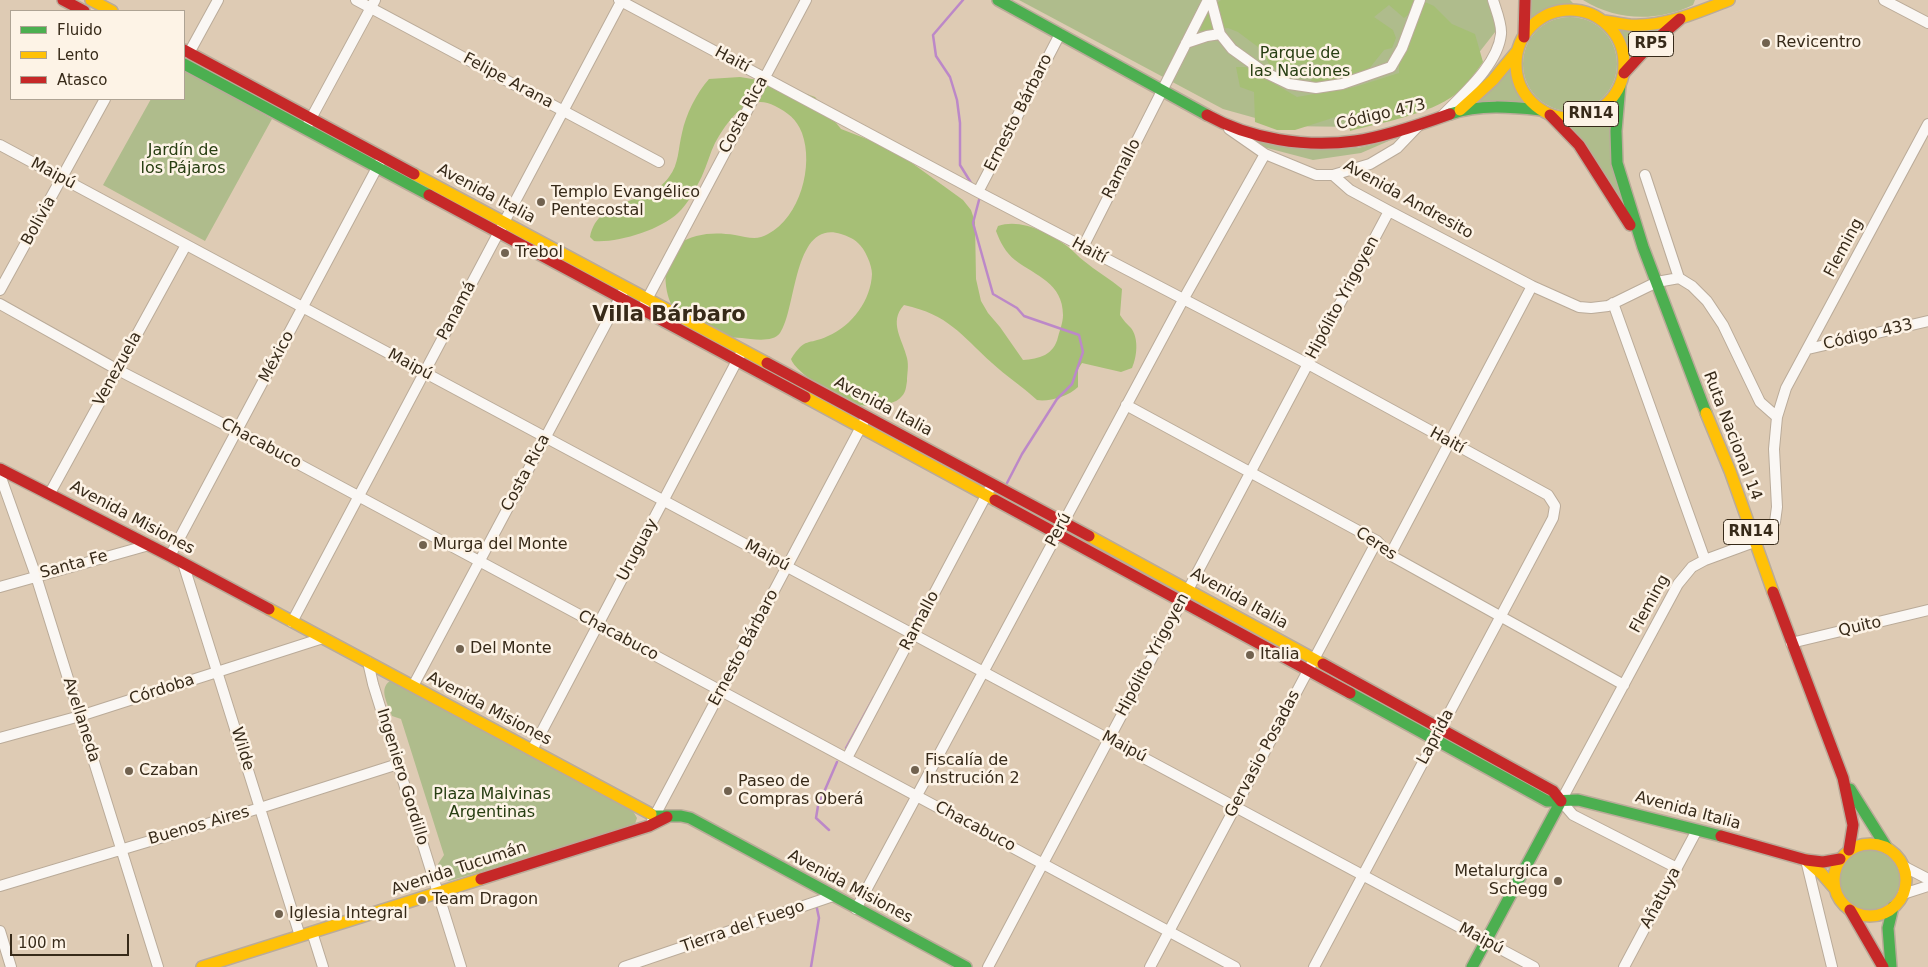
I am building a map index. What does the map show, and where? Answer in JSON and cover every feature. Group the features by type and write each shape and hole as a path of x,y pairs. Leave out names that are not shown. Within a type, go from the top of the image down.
{"main road":[{"path":"64,0 82,10"},
{"path":"91,0 110,10"},
{"name":"Avenida Andresito","path":"998,0 1222,124"},
{"name":"RN14","path":"1524,37 1525,0"},
{"name":"RN14","path":"1576,0 1592,15"},
{"name":"RP5","path":"1603,21 1632,25 1682,18 1729,0"},
{"name":"RN14","path":"1577,10 1592,15 1603,21 1613,32 1620,44 1624,58 1624,73 1620,85 1611,100 1599,110 1583,117 1566,118 1545,112 1528,98 1520,84 1516,67 1518,50 1524,37 1533,25 1546,16 1562,11 1577,10"},
{"name":"RP5","path":"1624,73 1646,48 1682,18"},
{"path":"1459,111 1493,80 1518,50"},
{"name":"Avenida Italia","path":"187,51 1188,589 1553,791 1561,801"},
{"name":"Avenida Italia","path":"185,65 1182,600 1547,802 1578,800 1806,860 1823,862 1840,859"},
{"name":"Ruta Nacional 14","path":"1620,85 1616,131 1618,163 1643,247 1730,471 1791,643 1843,778 1853,824 1849,850"},
{"path":"1459,111 1500,106 1545,112"},
{"name":"Código 473","path":"1222,124 1275,139 1300,143 1329,144 1355,141 1420,125 1459,111"},
{"name":"Ruta Nacional 14","path":"1545,112 1579,144 1643,247"},
{"name":"Avenida Misiones","path":"0,468 170,556 532,750 652,821"},
{"name":"Ruta Nacional 14","path":"1843,778 1887,848 1896,856 1902,866"},
{"name":"Fleming","path":"1472,967 1561,801"},
{"name":"Avenida Misiones","path":"667,817 681,816 690,818 966,967"},
{"name":"Avenida Tucumán","path":"202,967 667,817"},
{"path":"1887,848 1868,844 1849,850 1840,859 1836,868 1835,889 1843,904 1850,910 1860,914 1872,916 1883,913 1893,907"},
{"name":"Avenida Italia","path":"1806,860 1835,889"},
{"path":"1890,967 1888,928 1893,907 1902,894 1905,885 1902,866"},
{"path":"1850,910 1883,967"}],"street":[{"path":"187,51 218,0"},
{"name":"Felipe Arana","path":"356,0 373,4 659,162"},
{"name":"Haití","path":"621,0 978,192 1308,364 1548,495 1555,506"},
{"name":"Panamá","path":"292,622 621,0"},
{"name":"Costa Rica","path":"641,310 806,0"},
{"path":"1209,0 1220,34 1232,49 1264,72 1289,84 1316,88 1342,84 1391,67 1402,48 1420,0"},
{"name":"Ramallo","path":"1083,247 1209,0"},
{"path":"1440,118 1487,68 1498,48 1501,32 1493,0"},
{"path":"1884,0 1928,23"},
{"path":"305,130 373,4"},
{"name":"Ernesto Bárbaro","path":"978,192 1060,34"},
{"path":"1186,43 1206,36 1220,34"},
{"name":"Bolivia","path":"0,290 63,179 104,100"},
{"name":"Avenida Andresito","path":"1222,124 1265,154 1316,175 1333,175 1350,190 1389,211 1532,286 1579,307 1591,308 1612,303 1657,282 1679,278"},
{"name":"Fleming","path":"1561,801 1678,584 1692,568 1705,560 1754,542 1774,522 1777,507 1774,449 1777,417 1786,388 1925,138 1928,124"},
{"path":"1333,175 1370,164 1397,148 1420,125"},
{"name":"Maipú","path":"0,145 1534,967"},
{"name":"Perú","path":"856,909 1126,405 1265,154"},
{"name":"México","path":"170,556 383,157"},
{"path":"1645,175 1679,278 1692,286 1707,302 1723,325 1760,402 1777,417"},
{"name":"Hipólito Yrigoyen","path":"988,967 1389,211"},
{"name":"Venezuela","path":"50,493 186,245"},
{"path":"1390,554 1532,286"},
{"name":"Costa Rica","path":"413,686 625,287"},
{"path":"1612,303 1705,560"},
{"name":"Chacabuco","path":"0,304 118,370 237,431 1236,967"},
{"name":"Código 433","path":"1808,349 1928,321"},
{"name":"Uruguay","path":"532,750 743,350"},
{"name":"Ceres","path":"1126,405 1377,541 1390,554 1624,685"},
{"name":"Ernesto Bárbaro","path":"652,821 867,416"},
{"name":"Avellaneda","path":"0,475 36,576 158,967"},
{"name":"Ramallo","path":"847,758 992,484"},
{"name":"Laprida","path":"1314,967 1553,518 1555,506"},
{"name":"Gervasio Posadas","path":"1150,967 1377,541"},
{"name":"Santa Fe","path":"0,587 149,545"},
{"name":"Wilde","path":"183,563 300,936"},
{"name":"Quito","path":"1791,643 1928,610"},
{"name":"Córdoba","path":"0,738 80,716 323,638"},
{"name":"Ingeniero Gordillo","path":"368,662 372,684 461,967"},
{"name":"Buenos Aires","path":"0,886 260,808 398,764"},
{"name":"Avenida Italia","path":"1561,801 1573,815 1677,868"},
{"name":"Añatuya","path":"1624,967 1697,830"},
{"path":"1806,860 1832,967"},
{"path":"1902,866 1928,879"},
{"path":"1902,894 1928,886"},
{"name":"Tierra del Fuego","path":"624,967 833,896"},
{"path":"0,931 11,967"},
{"path":"312,932 323,967"}],"green space":[{"name":"Parque de las Naciones","path":"1019,0 1489,0 1499,27 1445,101 1357,127 1284,126 1223,109"},
{"path":"1221,0 1414,0 1409,14 1404,18 1389,5 1374,17 1393,30 1396,38 1392,48 1384,50 1368,70 1313,84 1311,80 1320,77 1321,72 1313,62 1286,67 1279,72 1269,64 1262,50 1238,32 1228,28 1200,31 1206,11"},
{"path":"1527,0 1570,0 1576,6 1552,9 1526,25"},
{"path":"1583,0 1695,0 1693,5 1679,11 1637,17 1609,12"},
{"path":"1425,2 1434,6 1452,24 1475,34 1483,62 1456,94 1419,113 1350,131 1348,113 1295,130 1277,130 1255,122 1254,92 1240,87 1236,67 1246,67 1297,97 1355,87 1399,73 1399,63 1407,51"},
{"path":"1570,17 1588,21 1603,31 1613,46 1617,64 1613,82 1603,97 1588,107 1570,111 1552,107 1537,97 1527,82 1523,64 1527,46 1537,31 1552,21"},
{"path":"1668,24 1627,63 1625,40 1612,25"},
{"path":"1511,63 1515,86 1528,103 1478,103"},
{"name":"Jardín de los Pájaros","path":"185,71 272,119 205,241 103,185 150,100 185,100"},
{"path":"740,77 777,83 815,97 841,129 885,146 905,158 963,200 971,210 975,222 976,279 981,301 1023,360 1035,359 1045,355 1053,348 1062,320 1062,304 1058,295 1047,282 1009,254 1001,243 996,231 998,226 1007,224 1025,225 1052,236 1069,248 1122,289 1120,315 1134,332 1136,342 1136,353 1132,368 1121,372 1082,363 1078,369 1078,387 1059,398 1037,400 997,368 953,327 932,314 904,305 899,311 897,318 898,331 908,361 906,389 903,394 894,402 876,406 859,405 843,399 810,379 794,365 791,359 804,344 828,336 845,326 859,311 868,293 872,274 868,257 856,241 841,234 825,233 814,240 805,252 786,321 777,336 762,340 715,336 707,334 690,323 671,304 666,286 668,258 677,245 691,238 705,234 760,237 768,234 789,216 802,190 806,160 802,133 791,116 765,102 756,102 747,106 732,118 720,135 697,186 678,213 661,225 626,238 594,241 590,237 595,224 603,214 613,207 649,193 669,177 676,162 689,112 709,79"},
{"path":"1614,100 1625,206 1562,121 1591,117 1602,111"},
{"path":"1251,140 1306,149 1358,148 1391,140 1361,153 1313,160 1248,143"},
{"name":"Plaza Malvinas Argentinas","path":"390,681 633,811 637,818 634,827 449,881 442,877 438,864 444,855 401,719 392,716 385,697 386,684"},
{"path":"1870,850 1887,855 1895,863 1900,880 1895,897 1887,905 1870,910 1853,905 1845,897 1840,880 1845,863 1853,855"}],"waterway":[{"path":"963,0 933,35 936,56 950,77 957,100 960,123 960,165 973,186"},
{"path":"979,200 973,223 993,294 1017,308 1024,316 1079,335 1083,352 1072,384 1057,399 1022,454 1007,483"},
{"path":"913,622 923,604"},
{"path":"846,748 874,697"},
{"path":"829,830 816,818 818,806 837,762"},
{"path":"811,967 819,918 816,904"}],"traffic: fast":[{"path":"998,0 1207,115"},
{"path":"185,65 429,195"},
{"path":"1620,85 1616,131 1617,163 1643,247 1706,413"},
{"path":"1450,114 1484,108 1507,107 1541,110"},
{"path":"1350,693 1547,801 1578,800 1721,836"},
{"path":"1850,789 1887,848"},
{"path":"1472,967 1561,801"},
{"path":"651,814 654,816 690,818 966,967"},
{"path":"1891,967 1888,928 1893,907"}],"traffic: slow":[{"path":"91,0 110,10"},
{"path":"1603,21 1630,25 1656,24 1681,18 1729,0"},
{"path":"1570,10 1591,14 1608,26 1620,43 1624,64 1620,85 1608,102 1591,114 1570,118 1549,114 1532,102 1520,85 1516,64 1520,43 1532,26 1549,14 1570,10"},
{"path":"1460,110 1493,80 1518,50"},
{"path":"414,174 767,363"},
{"path":"805,397 995,500"},
{"path":"1706,413 1730,471 1773,592"},
{"path":"1089,536 1323,664"},
{"path":"269,609 651,814"},
{"path":"1870,844 1890,850 1900,860 1906,880 1900,900 1890,910 1870,916 1850,910 1840,900 1834,880 1840,860 1850,850 1870,844"},
{"path":"1806,860 1835,889"},
{"path":"202,967 481,879"}],"traffic: jam":[{"path":"63,0 82,10"},
{"path":"1524,37 1525,0"},
{"path":"1624,73 1647,48 1680,19"},
{"path":"185,51 414,174"},
{"path":"1207,115 1260,136 1298,142 1336,143 1378,136 1450,114"},
{"path":"1550,115 1579,145 1630,225"},
{"path":"429,195 805,397"},
{"path":"767,363 1089,536"},
{"path":"0,469 269,609"},
{"path":"995,500 1350,693"},
{"path":"1773,592 1843,778 1853,825 1849,850"},
{"path":"1323,664 1553,791 1561,801"},
{"path":"481,879 649,826 667,817"},
{"path":"1721,836 1806,860 1823,862 1840,859"},
{"path":"1850,910 1883,967"}],"place":[{"name":"Revicentro","path":"1766,43"},
{"name":"Templo Evangélico Pentecostal","path":"541,202"},
{"name":"Trebol","path":"505,253"},
{"name":"Murga del Monte","path":"423,545"},
{"name":"Del Monte","path":"460,649"},
{"name":"Italia","path":"1250,655"},
{"name":"Fiscalía de Instrución 2","path":"915,770"},
{"name":"Czaban","path":"129,771"},
{"name":"Paseo de Compras Oberá","path":"728,791"},
{"name":"Metalurgica Schegg","path":"1558,881"},
{"name":"Team Dragon","path":"422,900"},
{"name":"Iglesia Integral","path":"279,914"}],"district":[{"name":"Villa Bárbaro","path":"669,316"}]}
